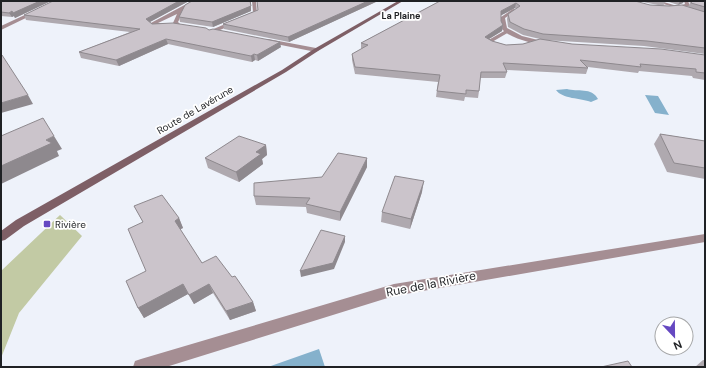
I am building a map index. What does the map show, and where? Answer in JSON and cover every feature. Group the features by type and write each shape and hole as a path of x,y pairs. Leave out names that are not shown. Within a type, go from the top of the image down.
{"street":[{"path":"1,28 59,1"},
{"path":"192,28 176,24 152,24 196,1"},
{"path":"211,32 255,13 254,1"},
{"name":"Route de Lavérune","path":"1,238 20,223 219,109 316,50 401,1"},
{"path":"655,1 705,15"},
{"path":"655,7 680,8 688,5 686,1"},
{"path":"176,24 175,22 181,10"},
{"path":"515,10 503,17 503,25 508,31 520,37 538,42 558,44"},
{"path":"205,31 226,34"},
{"path":"506,48 488,42 508,31"},
{"path":"263,41 316,50"},
{"path":"523,46 538,42"},
{"name":"Rue de la Rivière","path":"141,367 394,290 705,238"}],"green space":[{"path":"60,215 82,236 19,313 1,358 1,271"}],"water":[{"path":"567,89 588,91 595,95 598,99 591,102 567,97 556,90"},
{"path":"645,95 658,96 669,115 655,113"},
{"path":"319,349 325,367 268,367"}],"building":[{"path":"1,1 40,1 13,13 12,11 9,13 1,12"},
{"path":"53,1 179,1 146,19 152,24 173,23 280,42 257,55 254,54 251,56 166,39 116,60 79,52 140,29 24,15"},
{"path":"192,1 250,1 251,6 212,22 179,17 185,5"},
{"path":"257,1 368,1 288,37 223,24 258,10"},
{"path":"440,1 635,1 650,5 682,5 705,12 705,48 647,41 543,34 524,29 510,22 508,14 520,6 516,3 501,11 501,21 503,25 485,37 492,41 506,45 523,44 540,39 572,44 661,49 705,55 705,73 696,72 696,69 640,64 641,67 580,60 588,68 503,63 507,72 481,72 479,91 466,90 466,94 437,91 440,75 355,67 352,54 368,45 361,43"},
{"path":"693,1 705,1 705,7 691,3"},
{"path":"2,55 28,95 1,103 1,56"},
{"path":"43,118 54,136 46,140 52,143 1,166 1,136"},
{"path":"660,134 705,141 705,168 674,163"},
{"path":"239,136 266,145 256,152 261,154 236,172 205,158"},
{"path":"338,153 367,158 340,212 306,204 310,198 254,196 254,183 322,177"},
{"path":"395,176 424,181 411,219 382,212"},
{"path":"162,195 179,218 175,221 202,263 216,256 232,277 235,276 253,302 226,311 209,284 189,295 183,284 138,308 126,281 146,271 128,229 143,222 134,206"},
{"path":"321,230 345,236 333,263 300,271"},
{"path":"628,361 632,367 601,367"}],"place":[{"name":"Rivière","path":"47,224"}],"district":[{"name":"La Plaine","path":"401,16"}]}
